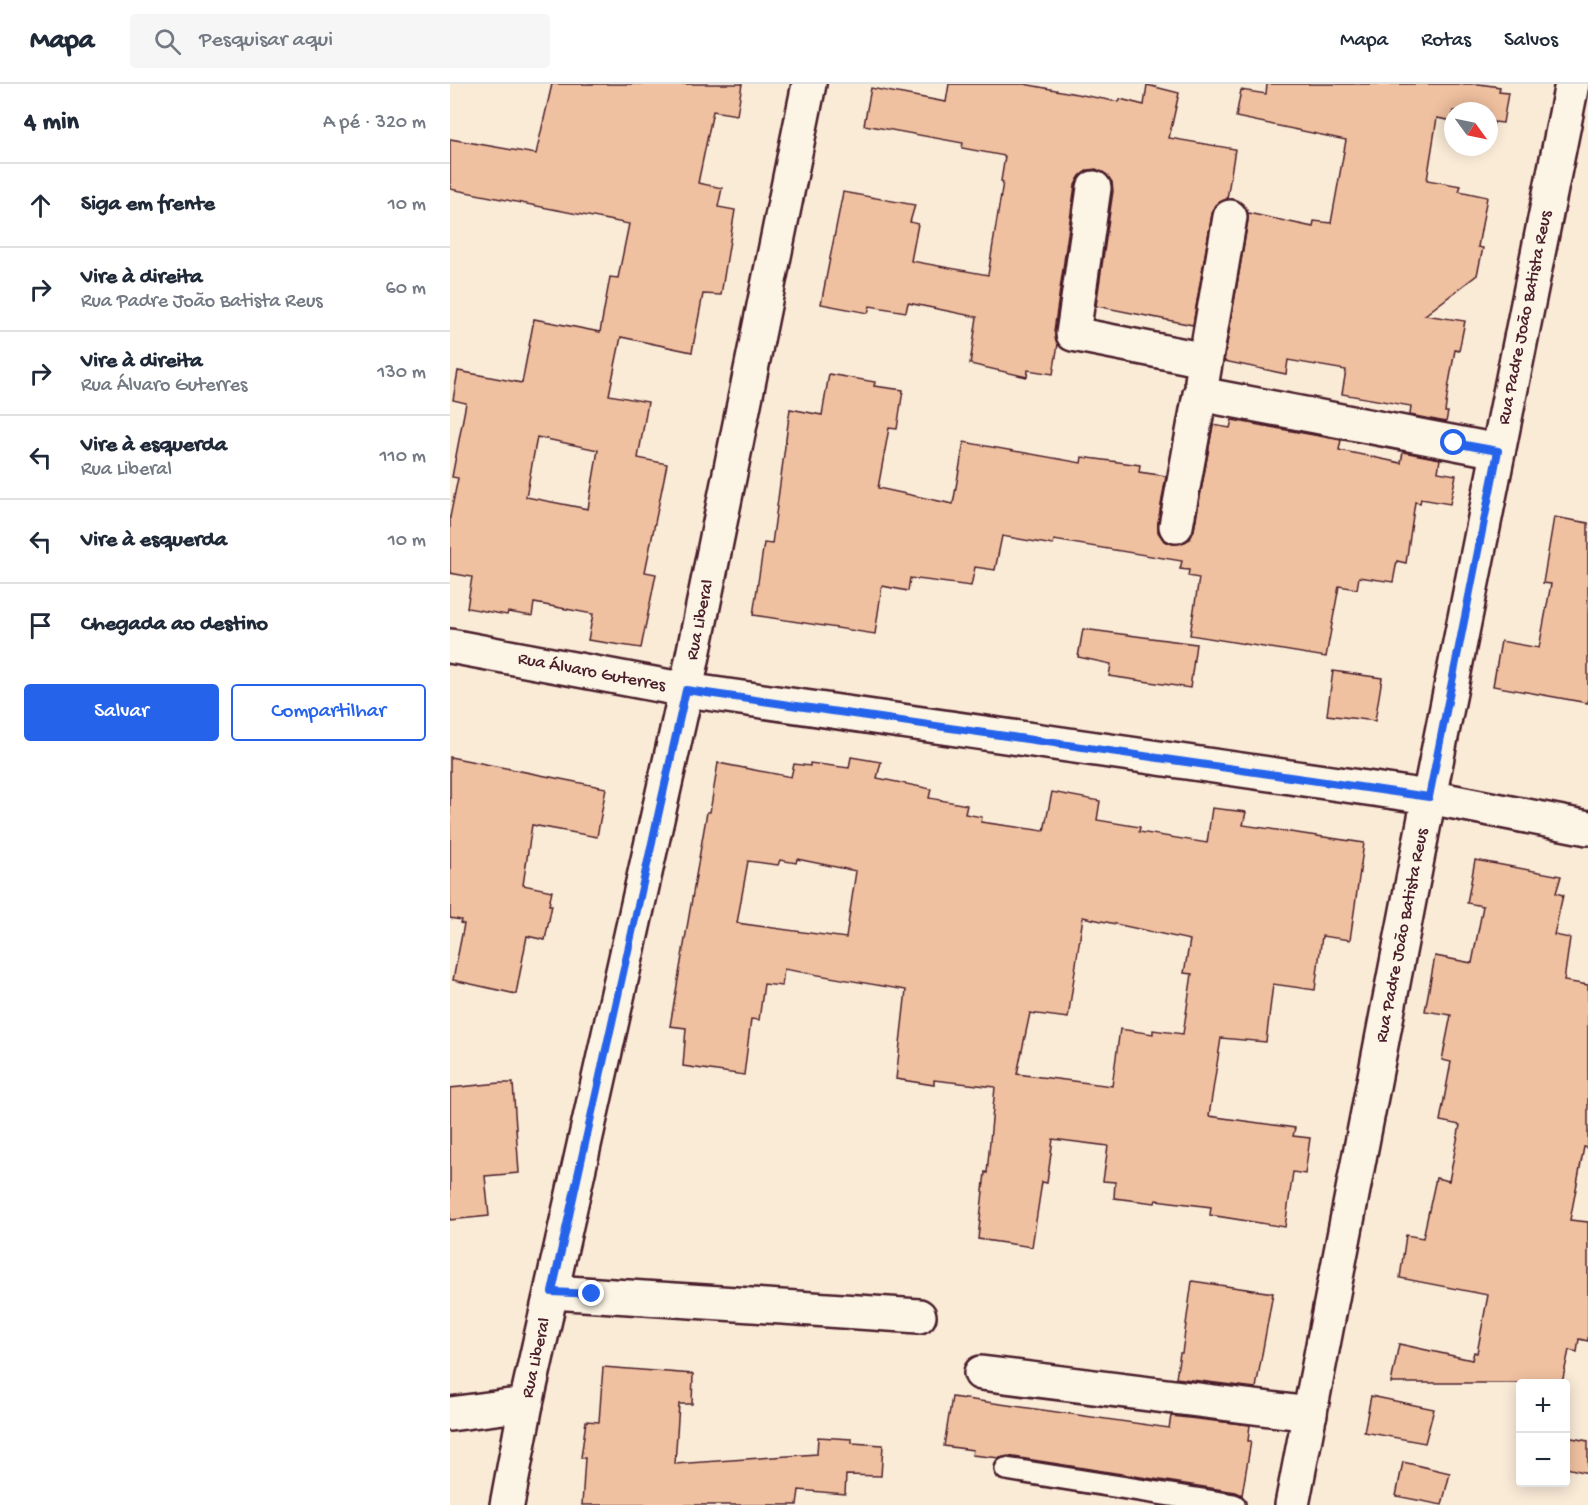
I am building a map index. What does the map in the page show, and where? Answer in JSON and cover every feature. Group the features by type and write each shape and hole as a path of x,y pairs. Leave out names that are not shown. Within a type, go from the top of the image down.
{"street":[{"name":"Rua Liberal","path":"507,1505 526,1404 686,690 809,84"},
{"name":"Rua Padre João Batista Reus","path":"1292,1505 1429,797 1572,84"},
{"path":"1095,189 1073,334 1206,360"},
{"path":"1176,526 1230,217"},
{"path":"1200,394 1498,451"},
{"name":"Rua Álvaro Guterres","path":"450,646 686,690 1429,797 1588,828"},
{"path":"552,1292 919,1316"},
{"path":"981,1373 1310,1414"},
{"path":"450,1414 526,1404"}],"lane":[{"path":"1006,1468 1234,1505"}],"building":[{"path":"552,84 742,84 737,115 713,111 698,183 722,188 718,207 735,210 721,295 703,294 692,352 621,337 609,395 648,402 638,458 667,464 645,572 656,574 641,648 588,640 593,614 534,603 532,616 508,612 507,615 467,608 472,577 450,573 450,517 458,478 452,477 466,403 453,400 458,371 522,383 534,319 600,332 610,277 618,278 629,224 450,189 450,139 536,154","holes":["537,437 598,450 588,509 526,497"]},
{"path":"949,84 1024,84 1144,105 1147,85 1179,93 1169,138 1235,149 1227,199 1216,205 1212,214 1193,325 1096,306 1113,191 1112,182 1106,174 1096,169 1088,170 1080,176 1075,185 1054,331 1058,344 1053,374 1028,370 1027,377 970,364 977,317 908,303 906,312 870,306 868,313 821,304 843,192 915,205 910,222 918,224 911,261 988,275 1005,156 962,148 963,143 864,125 871,88 946,102"},
{"path":"1267,84 1479,84 1500,87 1499,92 1508,93 1503,123 1498,122 1498,102 1444,102 1444,119 1437,118 1427,180 1461,186 1459,191 1487,197 1478,247 1483,248 1477,275 1425,315 1465,321 1459,351 1455,350 1445,412 1448,412 1446,422 1410,415 1411,406 1342,394 1346,370 1288,360 1286,374 1224,361 1248,213 1313,227 1314,221 1331,223 1346,140 1236,117 1241,90 1266,94"},
{"path":"829,374 875,382 874,386 903,390 897,429 889,428 878,488 953,504 964,442 1081,463 1082,457 1140,465 1139,472 1166,476 1158,532 1164,541 1173,544 1183,543 1190,539 1194,530 1213,425 1230,428 1232,420 1341,440 1339,450 1401,463 1403,452 1440,459 1438,472 1456,475 1450,504 1421,499 1420,503 1415,502 1406,563 1397,561 1393,582 1359,577 1357,589 1339,586 1326,657 1190,635 1199,578 1188,576 1189,570 1180,569 1182,561 1054,540 1053,545 1002,536 995,570 975,567 971,586 910,578 908,591 882,586 875,634 753,615 764,543 772,544 790,409 822,415"},
{"path":"1554,517 1588,523 1588,703 1493,686 1501,641 1539,648 1551,584 1543,583"},
{"path":"1083,629 1196,644 1190,688 1109,676 1111,664 1078,657"},
{"path":"1333,671 1382,678 1375,721 1327,715"},
{"path":"450,757 606,788 597,837 532,825 523,885 552,891 549,905 552,905 545,940 527,936 516,994 453,980 464,924 460,923 461,920 450,918"},
{"path":"851,757 881,762 877,778 931,789 929,798 967,805 965,814 982,817 981,822 1044,831 1052,792 1100,801 1097,820 1140,827 1139,832 1207,843 1212,808 1246,812 1243,825 1364,843 1350,940 1322,936 1315,990 1273,984 1266,1042 1221,1038 1209,1116 1295,1128 1293,1136 1310,1138 1305,1174 1293,1172 1285,1227 1210,1215 1211,1207 1156,1200 1155,1203 1114,1198 1115,1182 1103,1181 1108,1146 1053,1139 1047,1183 1042,1182 1032,1247 978,1239 995,1087 934,1080 934,1085 896,1079 906,990 784,969 782,986 764,984 759,1020 751,1019 744,1075 683,1066 686,1028 670,1026 707,812 710,812 718,763 791,777 794,764 810,766 810,763 849,768","holes":["797,859 856,871 846,938 737,923 748,861 778,865 780,860 796,863","1083,917 1190,940 1184,973 1192,974 1183,1034 1153,1030 1153,1034 1120,1029 1112,1086 1017,1074 1030,1013 1068,1018"]},
{"path":"1475,860 1561,876 1556,893 1563,895 1554,935 1570,938 1564,981 1588,985 1588,1148 1584,1147 1570,1220 1588,1222 1588,1341 1579,1339 1577,1352 1569,1350 1563,1379 1516,1379 1516,1383 1391,1383 1399,1344 1472,1360 1474,1352 1477,1353 1488,1295 1400,1278 1406,1235 1423,1238 1436,1178 1449,1181 1460,1125 1440,1121 1451,1062 1442,1060 1451,1015 1425,1011 1435,956 1472,963 1483,906 1467,903"},
{"path":"513,1083 519,1173 485,1176 489,1216 450,1220 450,1088"},
{"path":"1192,1281 1273,1293 1256,1388 1176,1378 1180,1353 1182,1353"},
{"path":"603,1367 693,1374 692,1404 679,1404 675,1464 817,1454 818,1437 852,1439 852,1443 883,1445 881,1476 846,1475 845,1494 799,1490 797,1505 582,1505 585,1458 581,1458 586,1421 599,1422"},
{"path":"1371,1396 1434,1409 1425,1443 1364,1432"},
{"path":"952,1397 1169,1428 1171,1416 1250,1425 1248,1441 1251,1441 1242,1495 1236,1492 1008,1456 1000,1458 972,1455 973,1450 944,1446"},
{"path":"1570,1438 1588,1441 1588,1473 1570,1469"},
{"path":"1403,1462 1450,1473 1442,1505 1396,1496"}],"route":[{"path":"592,1294 552,1292 686,690 1429,797 1498,451 1454,443"}]}
